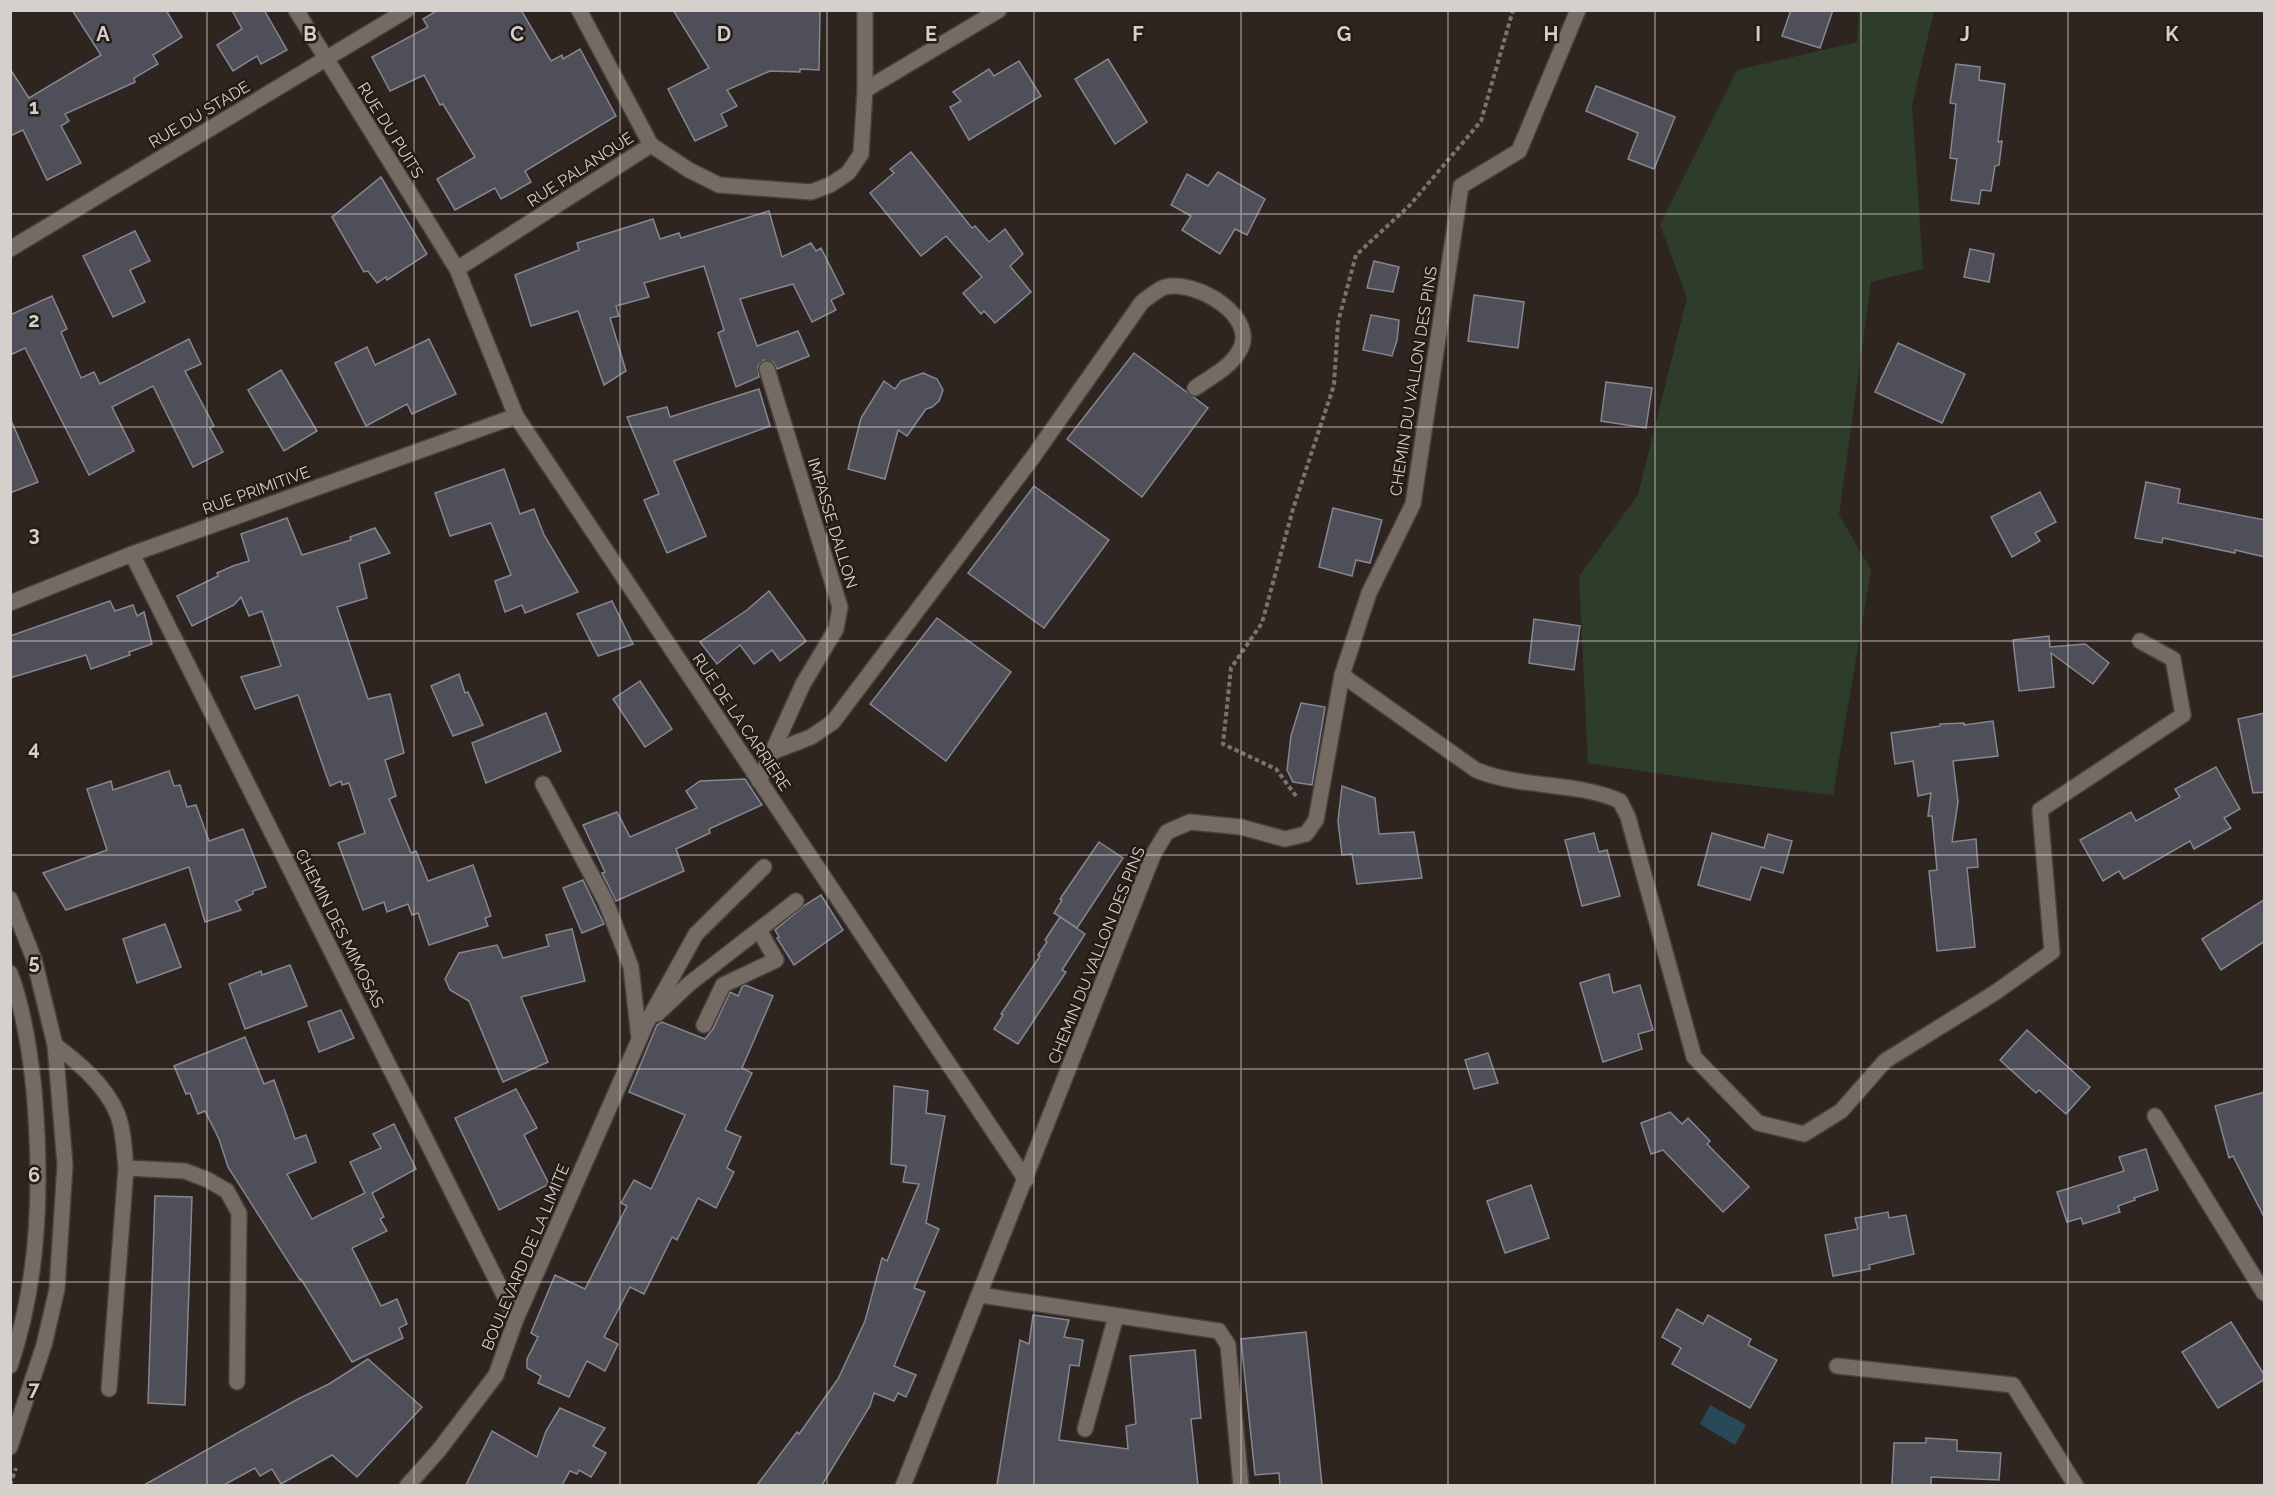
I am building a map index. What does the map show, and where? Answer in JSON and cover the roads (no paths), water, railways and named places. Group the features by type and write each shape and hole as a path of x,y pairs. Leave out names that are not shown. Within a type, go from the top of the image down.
{"street":[{"name":"RUE DU PUITS","path":"296,10 457,269"},
{"name":"RUE DU STADE","path":"10,249 407,10"},
{"path":"579,10 651,145"},
{"name":"RUE PALANQUE","path":"457,269 651,145 689,170 719,185 811,192 830,185 848,173 861,154 866,90 865,10"},
{"path":"866,90 999,10"},
{"name":"CHEMIN DU VALLON DES PINS","path":"903,1485 1154,853 1167,832 1190,822 1241,827 1285,839 1306,834 1316,820 1342,675 1369,593 1413,504 1461,186 1519,151 1578,10"},
{"name":"RUE DE LA CARRIÈRE","path":"457,269 516,416 1026,1180"},
{"path":"772,752 811,737 833,722 1033,457 1142,302 1164,287 1185,286 1216,299 1240,320 1245,337 1238,353 1228,364 1195,388"},
{"name":"IMPASSE DALLON","path":"759,781 803,684 836,629 840,607 767,369"},
{"name":"RUE PRIMITIVE","path":"10,603 132,554 516,416"},
{"name":"CHEMIN DES MIMOSAS","path":"132,554 516,1318"},
{"path":"1342,675 1476,770 1495,778 1602,793 1620,801 1628,817 1694,1057 1758,1122 1804,1134 1841,1111 1885,1061 1996,992 2052,952 2040,810 2182,715 2173,659 2140,641"},
{"path":"543,784 606,903 631,967 639,1038"},
{"name":"BOULEVARD DE LA LIMITE","path":"407,1485 439,1450 496,1375 516,1318 639,1038 696,934 764,867"},
{"path":"10,899 34,959 55,1045 65,1165 57,1289 44,1345 10,1447"},
{"path":"646,1024 689,984 796,901"},
{"path":"704,1025 723,985 776,960 759,930"},
{"path":"10,973 16,989 30,1058 36,1116 39,1207 33,1271 20,1338 10,1366"},
{"path":"55,1045 86,1071 101,1088 117,1112 123,1133 126,1168 109,1389"},
{"path":"2155,1116 2265,1293"},
{"path":"126,1168 185,1171 208,1180 227,1191 239,1213 237,1382"},
{"path":"980,1295 1219,1331 1228,1345 1241,1485"},
{"path":"1085,1429 1116,1316"},
{"path":"1837,1366 2013,1385 2076,1485"}],"water":[{"path":"1710,1405 1746,1425 1735,1445 1700,1424"}]}
